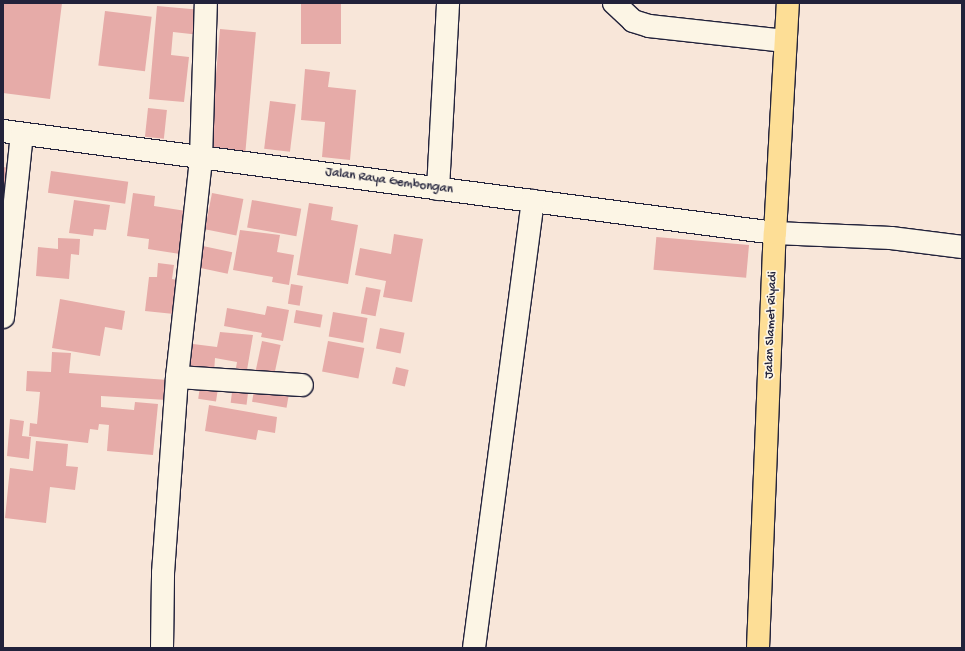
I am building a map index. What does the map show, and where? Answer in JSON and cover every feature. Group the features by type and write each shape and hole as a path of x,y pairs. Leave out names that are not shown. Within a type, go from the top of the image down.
{"main road":[{"name":"Jalan Slamet Riyadi","path":"758,648 775,233 788,3"}],"street":[{"path":"162,648 163,574 177,377 201,158 206,3"},
{"path":"438,189 448,3"},
{"path":"614,3 634,22 649,26 785,42"},
{"path":"3,317 12,133"},
{"name":"Jalan Raya Gembongan","path":"12,133 775,233 883,237 962,247"},
{"path":"474,648 533,201"},
{"path":"177,377 302,385"}],"building":[{"path":"3,3 62,3 50,99 3,93"},
{"path":"301,3 341,3 341,44 301,44"},
{"path":"157,6 202,10 200,35 173,32 171,55 189,57 184,102 149,99"},
{"path":"105,11 152,17 145,71 98,66"},
{"path":"220,29 256,32 245,153 209,150"},
{"path":"305,69 330,72 328,87 356,90 350,160 322,157 325,122 301,120"},
{"path":"270,101 296,104 290,152 264,149"},
{"path":"148,108 167,110 164,139 145,137"},
{"path":"3,167 10,168 3,227"},
{"path":"51,171 128,182 125,204 48,193"},
{"path":"133,193 155,196 154,206 186,211 180,254 148,249 149,239 127,236"},
{"path":"212,193 243,199 236,235 205,229"},
{"path":"74,200 110,205 106,230 94,229 93,236 69,233"},
{"path":"252,200 301,209 296,236 247,228"},
{"path":"309,203 333,207 331,220 358,225 348,284 297,275"},
{"path":"240,230 280,235 277,252 294,255 289,285 272,282 273,277 233,270"},
{"path":"394,234 423,239 412,302 383,297 386,281 355,275 360,248 391,254"},
{"path":"656,237 749,245 746,278 653,270"},
{"path":"58,238 80,239 79,255 71,254 69,279 36,276 38,247 58,249"},
{"path":"198,245 232,252 228,274 193,267"},
{"path":"158,263 174,265 172,279 177,280 174,314 145,311 149,277 157,277"},
{"path":"291,284 303,286 300,306 288,304"},
{"path":"366,287 381,290 376,316 361,314"},
{"path":"60,299 125,311 122,330 105,327 100,356 52,348"},
{"path":"267,306 289,310 283,341 261,337 262,333 224,326 227,308 265,315"},
{"path":"296,310 323,315 320,327 294,323"},
{"path":"333,312 367,318 363,343 329,337"},
{"path":"380,328 405,333 401,353 376,349"},
{"path":"220,332 253,335 247,370 236,368 237,362 215,358 214,373 189,370 193,344 217,347"},
{"path":"262,341 281,345 274,377 255,373"},
{"path":"328,341 364,348 358,378 322,371"},
{"path":"52,352 71,353 69,373 168,380 167,400 101,396 101,407 134,410 135,402 158,404 153,455 107,451 109,425 99,424 98,430 90,429 88,443 29,436 30,423 37,424 40,392 26,391 27,371 51,372"},
{"path":"396,367 409,370 405,386 392,384"},
{"path":"201,381 219,384 216,402 198,399"},
{"path":"233,384 249,386 247,405 231,403"},
{"path":"255,385 289,391 287,408 252,402"},
{"path":"209,405 277,417 275,433 258,430 256,440 205,431"},
{"path":"10,419 24,421 22,436 31,437 29,459 7,456"},
{"path":"36,441 68,444 66,466 78,467 75,490 50,487 46,523 5,518 10,468 33,471"}]}
